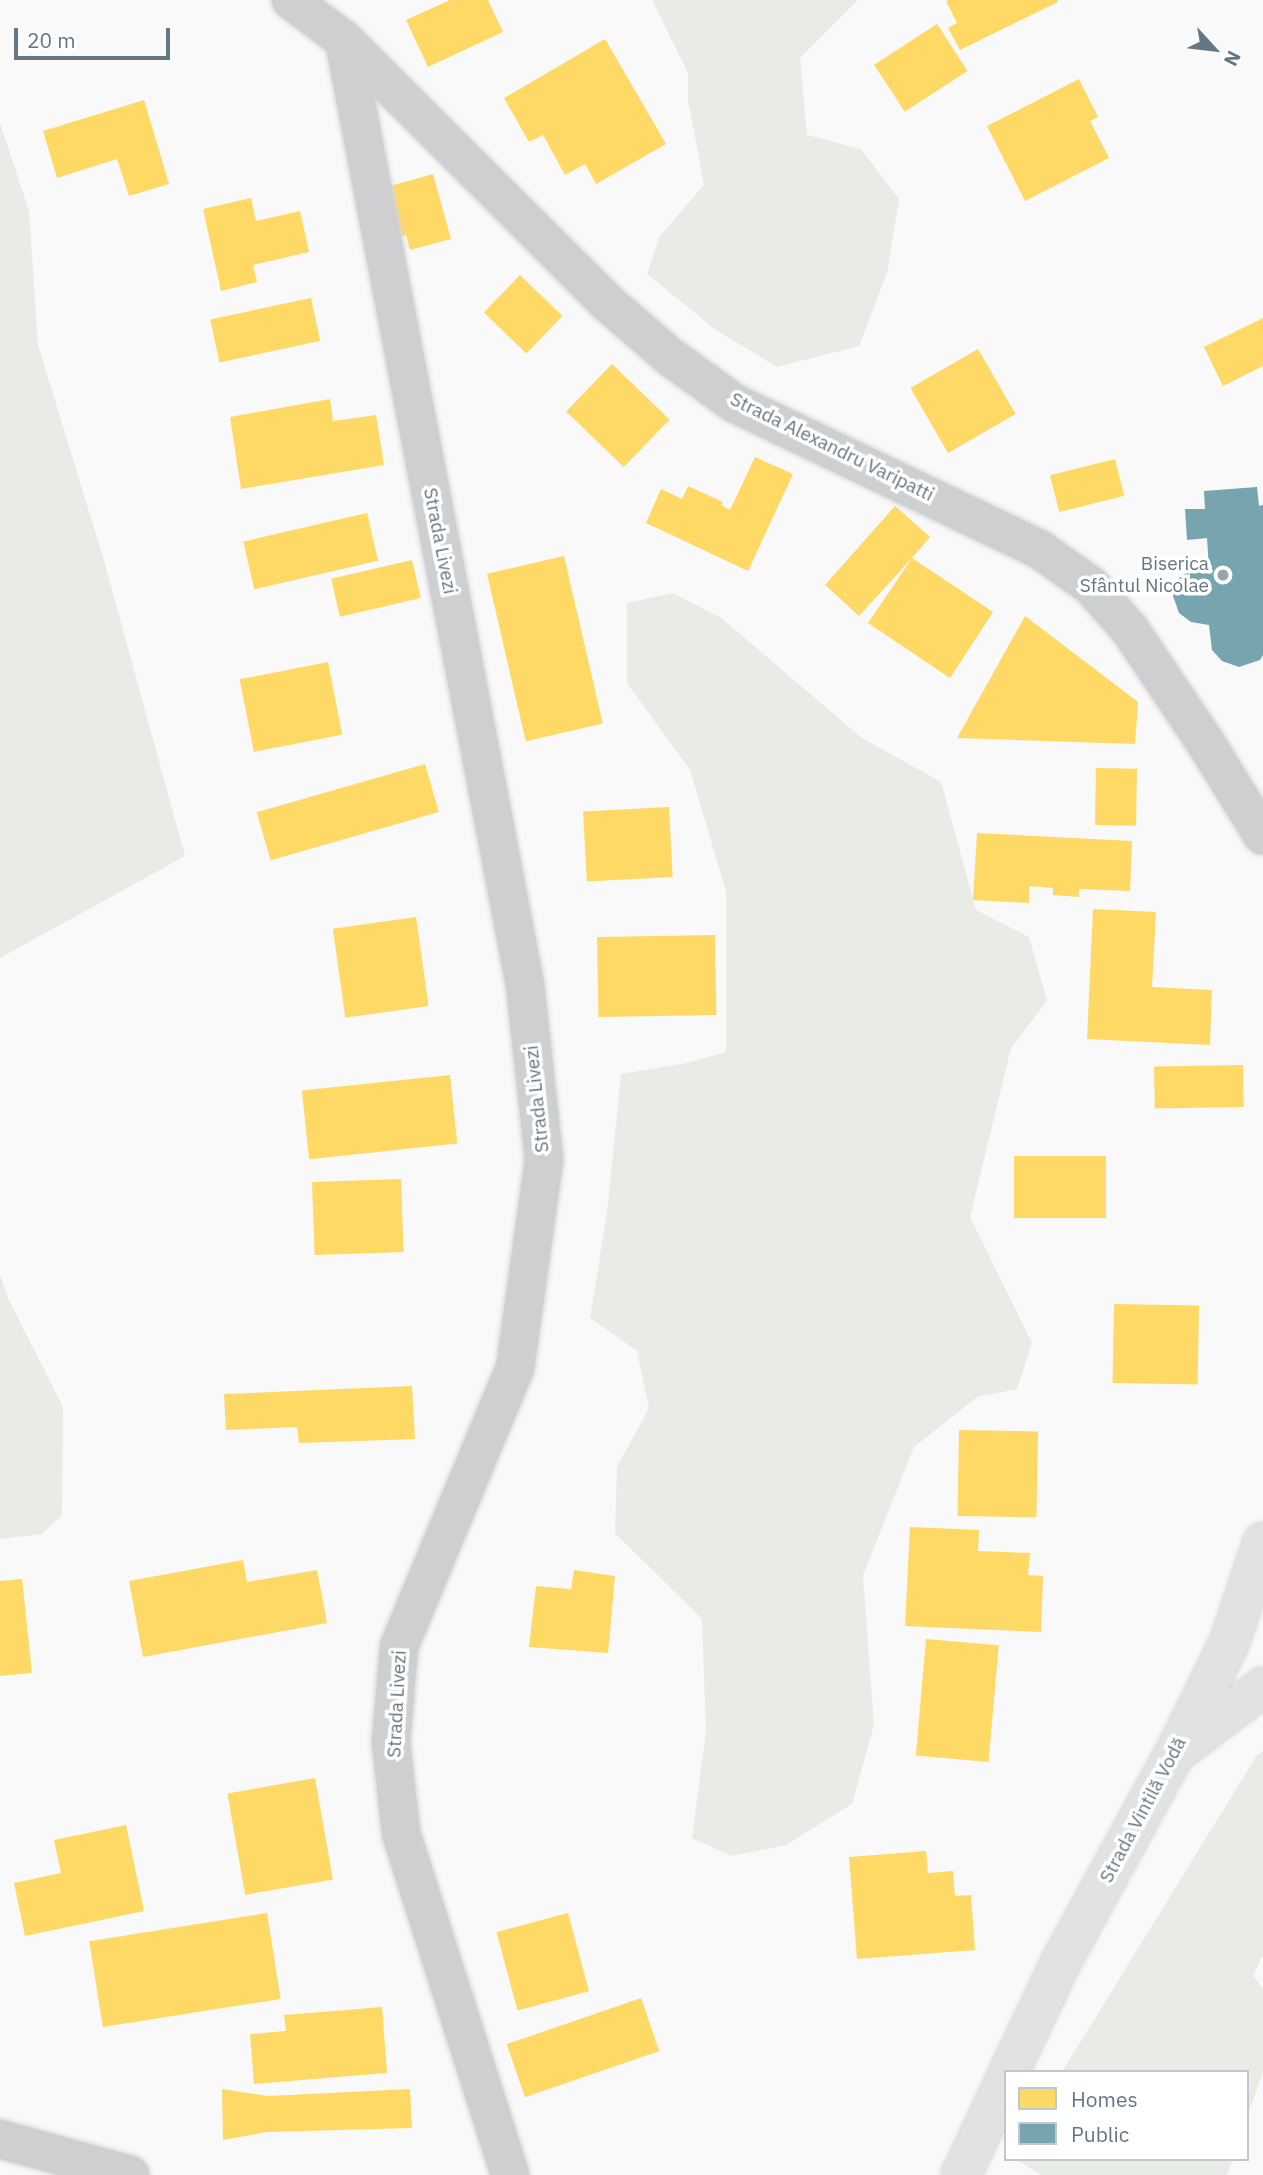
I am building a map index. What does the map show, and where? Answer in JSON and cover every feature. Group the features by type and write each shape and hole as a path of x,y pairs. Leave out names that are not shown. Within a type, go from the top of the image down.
{"main road":[{"name":"Strada Vintilă Vodă","path":"1010,2070 1062,1960 1174,1755 1230,1641 1263,1542"},
{"path":"1174,1755 1263,1687"},
{"path":"961,2175 1004,2083"}],"street":[{"name":"Strada Alexandru Varipatti","path":"291,0 344,40 609,304 669,356 734,402 1039,549 1091,586 1130,630 1205,742 1263,836"},
{"name":"Strada Livezi","path":"344,40 525,984 544,1160 515,1368 399,1647 391,1742 401,1833 510,2175"},
{"path":"0,2138 37,2163 130,2175"}],"shaded area":[{"path":"652,0 858,0 800,58 807,135 861,149 899,199 887,273 859,346 777,367 716,330 647,274 660,236 704,185 688,100 688,73"},
{"path":"0,123 29,211 38,345 103,557 185,856 0,958"},
{"path":"673,593 721,618 862,738 941,782 976,910 1029,937 1047,1001 1011,1048 970,1217 1032,1343 1017,1389 977,1397 914,1447 863,1575 874,1725 852,1804 786,1845 732,1856 692,1838 706,1731 702,1619 615,1533 617,1467 649,1408 637,1351 590,1318 607,1213 621,1074 687,1063 726,1052 726,891 690,770 627,683 627,603"},
{"path":"0,1275 8,1298 63,1407 62,1515 42,1534 0,1539"},
{"path":"1263,1751 1263,1955 1253,1975 1263,1989 1263,2072 1249,2111 1249,2070 1063,2070 1257,1755"},
{"path":"1018,2161 1232,2161 1227,2175 1042,2175"}],"building: Homes":[{"path":"450,0 488,0 503,32 428,67 406,20"},
{"path":"946,1 1058,2 960,50 948,28 957,23"},
{"path":"937,24 967,71 905,112 874,65"},
{"path":"605,39 666,144 596,184 585,164 565,175 543,135 529,142 504,98"},
{"path":"1079,79 1098,117 1090,121 1109,158 1025,201 987,126"},
{"path":"144,100 169,184 129,196 117,159 57,178 43,131"},
{"path":"433,174 451,239 410,250 406,235 397,238 383,188"},
{"path":"251,198 256,221 300,211 309,252 253,265 257,282 221,291 203,209"},
{"path":"520,275 562,316 526,353 484,312"},
{"path":"311,298 320,341 219,362 210,319"},
{"path":"1263,318 1263,366 1223,386 1204,347"},
{"path":"978,349 1016,414 948,453 910,388"},
{"path":"612,364 670,420 624,467 566,411"},
{"path":"330,399 333,421 376,415 384,465 241,489 230,417"},
{"path":"755,457 793,474 748,571 646,523 661,489 682,499 688,486 723,502 721,505 730,510"},
{"path":"1115,459 1124,496 1059,512 1050,475"},
{"path":"895,506 930,537 859,616 825,585"},
{"path":"367,513 378,561 254,589 243,542"},
{"path":"564,556 603,724 526,741 487,574"},
{"path":"912,558 993,612 950,678 868,623"},
{"path":"412,560 421,598 340,617 331,579"},
{"path":"1025,616 1138,702 1135,744 957,738"},
{"path":"328,662 342,735 254,752 240,679"},
{"path":"425,764 439,812 271,860 257,812"},
{"path":"1096,768 1137,769 1136,826 1095,825"},
{"path":"669,807 673,877 587,881 583,812"},
{"path":"977,833 1132,841 1130,891 1079,889 1079,897 1053,895 1053,888 1029,886 1029,903 973,900"},
{"path":"1093,909 1156,912 1152,987 1212,990 1210,1045 1087,1039"},
{"path":"416,917 429,1006 345,1018 333,929"},
{"path":"715,935 716,1015 598,1017 597,937"},
{"path":"1243,1065 1244,1107 1155,1109 1154,1067"},
{"path":"450,1075 457,1144 309,1159 302,1091"},
{"path":"1014,1156 1106,1156 1106,1218 1014,1218"},
{"path":"401,1179 404,1252 315,1255 312,1182"},
{"path":"1114,1304 1199,1305 1198,1384 1113,1383"},
{"path":"412,1386 415,1439 299,1443 297,1427 226,1430 224,1394"},
{"path":"959,1430 1038,1431 1036,1517 957,1516"},
{"path":"910,1527 979,1530 978,1551 1030,1553 1028,1575 1043,1576 1041,1632 905,1626"},
{"path":"243,1560 247,1582 317,1570 327,1623 143,1657 129,1581"},
{"path":"574,1570 615,1576 608,1653 529,1647 536,1586 571,1589"},
{"path":"22,1579 32,1673 0,1676 0,1581"},
{"path":"926,1639 999,1645 989,1762 916,1756"},
{"path":"315,1778 333,1879 245,1895 227,1793"},
{"path":"126,1825 144,1911 25,1936 14,1883 61,1873 54,1840"},
{"path":"926,1851 928,1873 953,1871 955,1896 971,1895 975,1950 857,1959 849,1857"},
{"path":"267,1913 281,1999 103,2027 89,1941"},
{"path":"568,1913 589,1991 517,2010 497,1932"},
{"path":"641,1998 659,2051 525,2097 507,2044"},
{"path":"382,2007 387,2073 254,2084 250,2034 286,2031 284,2015"},
{"path":"222,2089 268,2096 410,2089 412,2128 267,2132 223,2140"}],"building: Public":[{"name":"Biserica Sfântul Nicolae","path":"1257,487 1259,506 1263,505 1263,655 1260,660 1239,667 1222,661 1212,650 1209,625 1191,622 1179,613 1173,596 1177,580 1189,570 1209,569 1207,538 1187,540 1185,509 1205,509 1204,491"}],"place":[{"name":"Biserica Sfântul Nicolae","path":"1223,575"}]}
